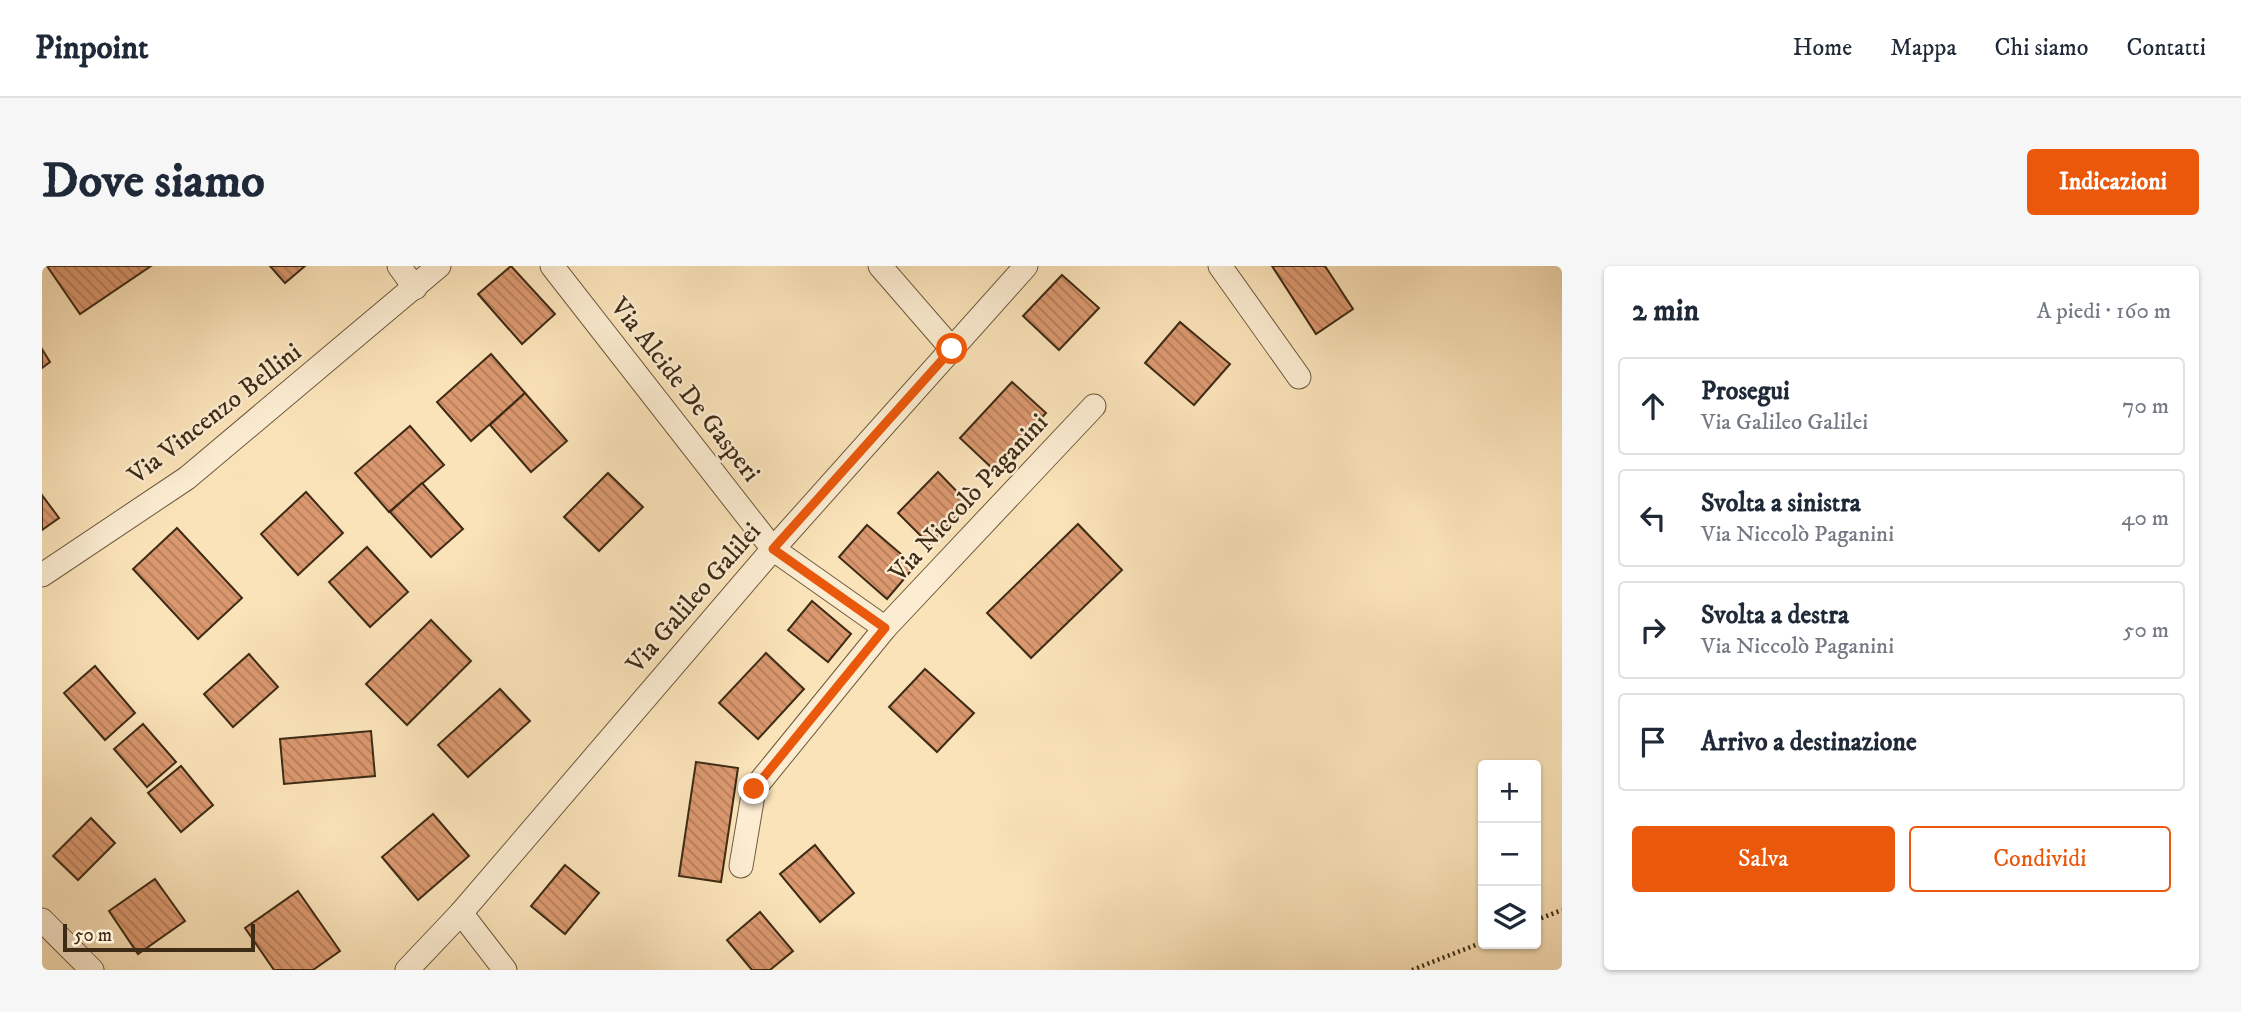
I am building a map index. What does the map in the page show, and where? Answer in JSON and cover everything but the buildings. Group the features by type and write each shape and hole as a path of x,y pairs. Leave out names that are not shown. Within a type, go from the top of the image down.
{"street":[{"path":"399,266 415,288"},
{"name":"Via Vincenzo Bellini","path":"42,575 187,478 439,266"},
{"name":"Via Alcide De Gasperi","path":"552,266 773,549"},
{"path":"880,266 952,349"},
{"name":"Via Galileo Galilei","path":"407,970 461,913 773,549 1026,266"},
{"path":"1220,266 1299,377"},
{"name":"Via Niccolò Paganini","path":"741,866 754,789 885,628 1094,406"},
{"path":"773,549 885,628"},
{"path":"461,913 505,970"},
{"path":"42,920 92,970"}],"path":[{"path":"1541,918 1562,910"},
{"path":"1412,970 1478,944"}],"route":[{"path":"754,789 885,628 773,549 952,349"}]}
